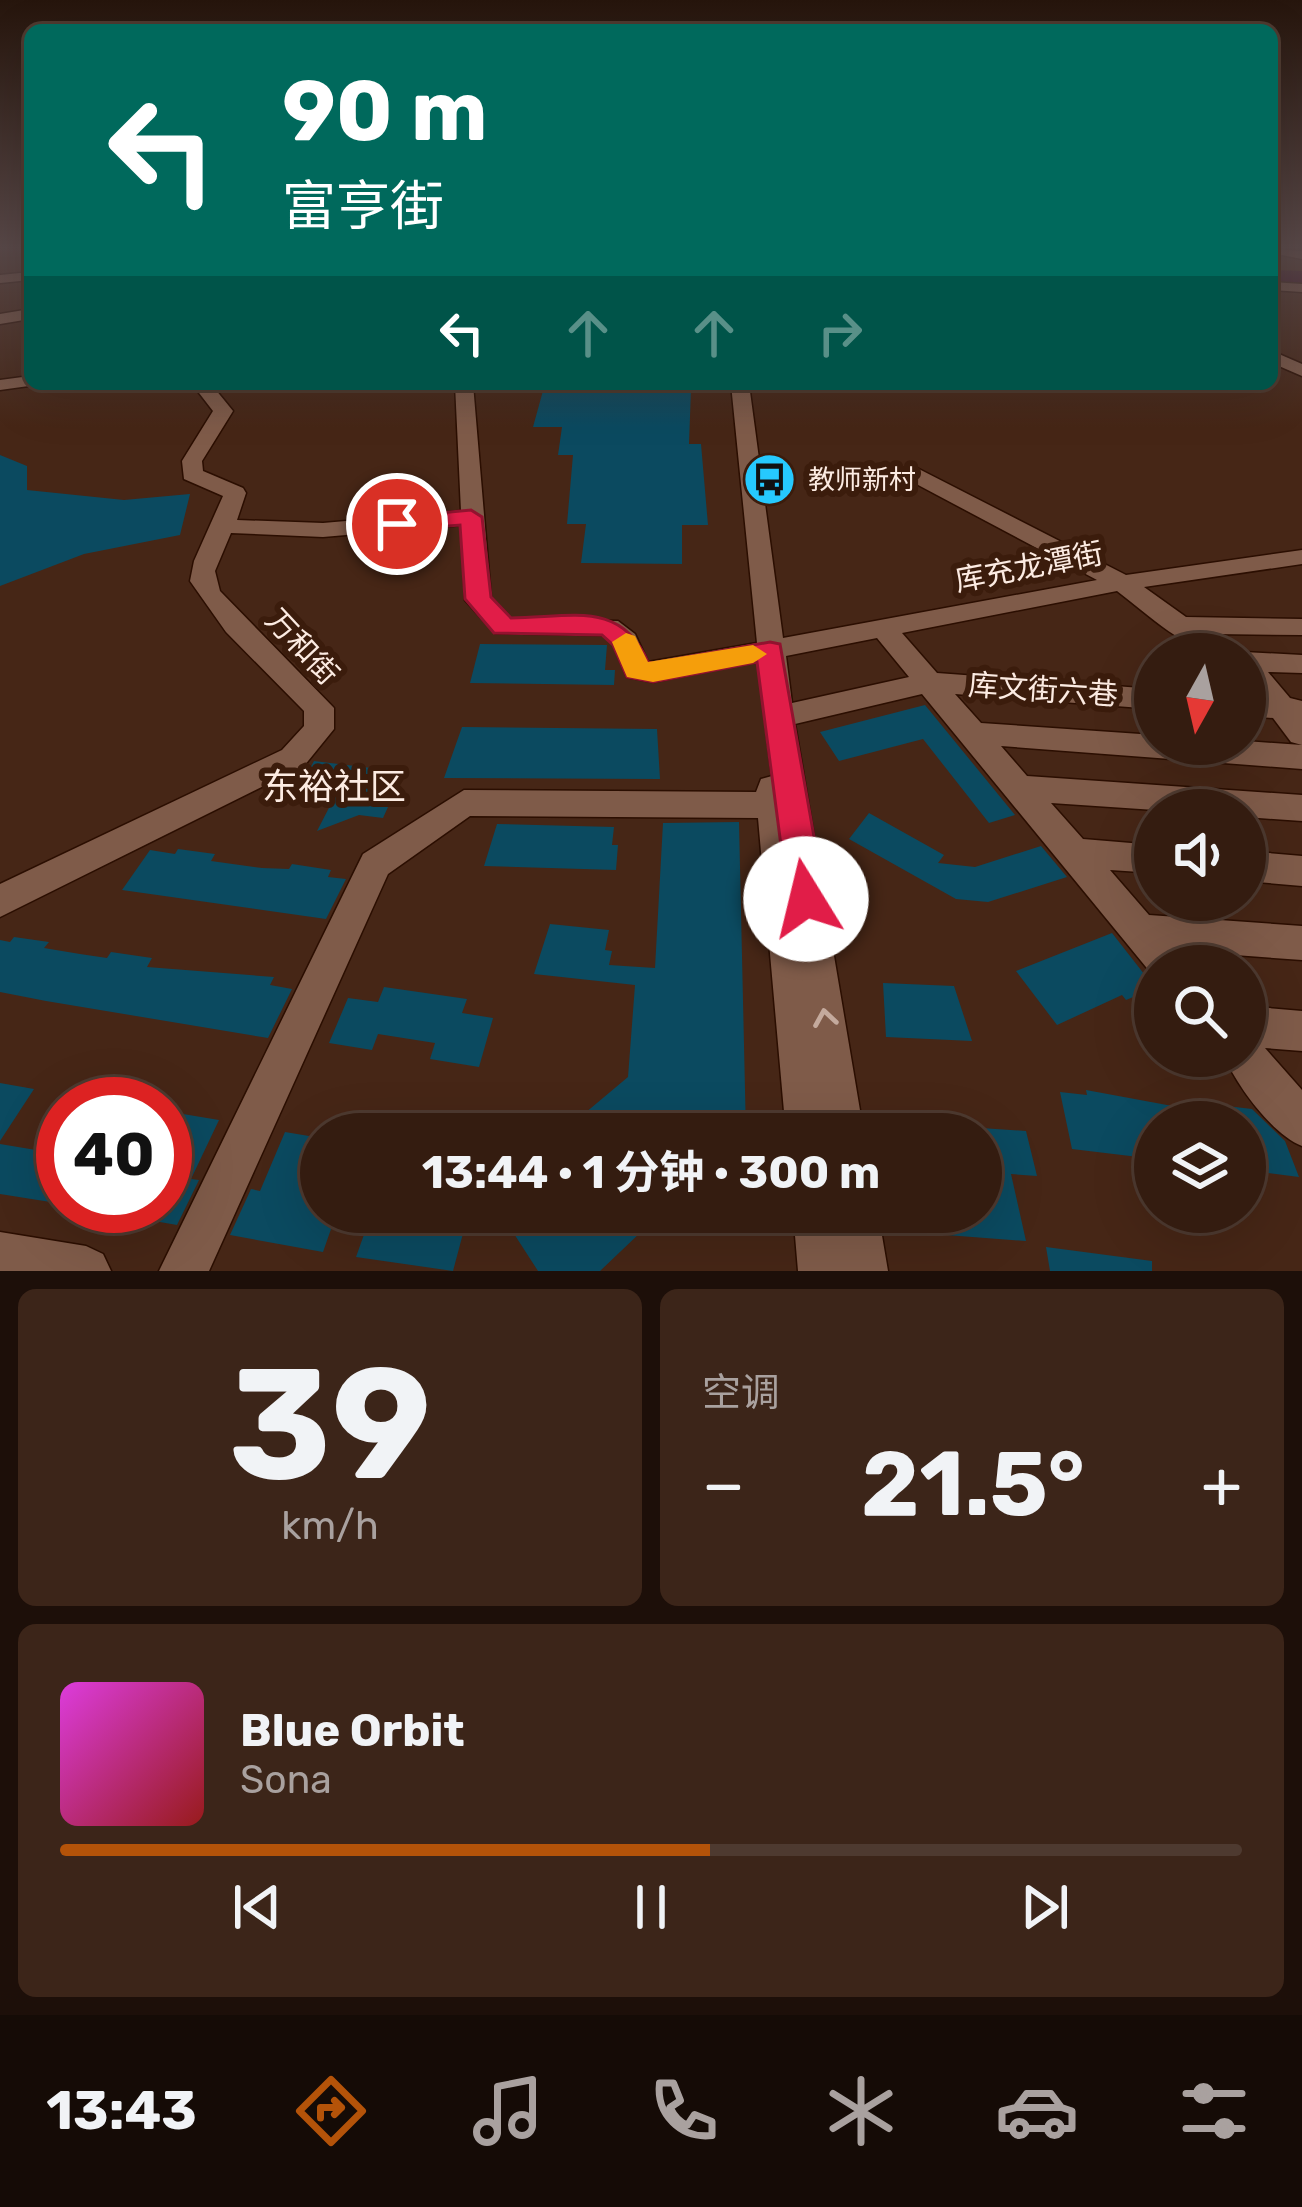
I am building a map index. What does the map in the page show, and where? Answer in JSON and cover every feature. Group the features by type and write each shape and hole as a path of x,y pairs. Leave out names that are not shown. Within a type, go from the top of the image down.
{"street":[{"path":"205,390 223,411 192,461 192,474 235,493 226,526 323,530 471,517 464,390"},
{"path":"730,390 806,1113"},
{"path":"741,390 778,717 839,1113"},
{"path":"854,479 908,471 1122,583 1194,633"},
{"name":"库充龙潭街","path":"471,517 478,599 504,627 609,627 625,640 637,670 653,672 1122,583 1302,556"},
{"name":"万和街","path":"0,901 293,758 319,729 319,708 218,607 203,581 207,554 226,526"},
{"path":"1180,625 1302,627"},
{"path":"884,629 1152,945"},
{"path":"1266,663 1302,664"},
{"name":"库文街六巷","path":"778,717 930,682 1134,697"},
{"path":"1266,683 1292,709 1302,734"},
{"path":"973,733 1302,757"},
{"path":"1019,788 1302,808"},
{"path":"184,1271 375,864 464,802 792,805"},
{"path":"1074,853 1134,857"},
{"path":"1266,868 1302,871"},
{"path":"1140,931 1302,943"},
{"path":"1266,1027 1302,1030"},
{"path":"1263,1077 1300,1119"},
{"path":"819,1233 823,1271"},
{"path":"857,1233 863,1271"},
{"path":"0,1256 86,1271"}],"building":[{"path":"543,390 691,390 689,444 701,444 708,525 682,525 682,564 581,563 586,524 567,524 573,455 558,455 562,427 533,427"},
{"path":"0,455 27,466 27,490 124,500 190,494 180,535 84,554 0,586"},
{"path":"480,644 607,645 605,670 615,670 614,685 470,683"},
{"path":"925,705 1015,815 989,823 923,739 839,761 820,732"},
{"path":"462,727 657,729 660,779 444,778"},
{"path":"314,761 404,772 383,818 359,815 317,831 332,802 295,796"},
{"path":"869,813 944,855 938,863 975,867 1041,846 1067,877 988,902 956,899 849,839"},
{"path":"739,822 746,1113 585,1113 628,1077 635,985 534,974 550,924 609,930 605,950 612,951 609,965 655,968 663,823"},
{"path":"497,824 614,827 616,870 484,866"},
{"path":"178,849 215,854 211,861 262,868 289,869 292,864 331,870 328,877 346,879 326,919 122,890 150,850 175,854"},
{"path":"1112,933 1134,961 1134,997 1126,1000 1122,995 1057,1025 1016,971"},
{"path":"14,937 49,942 44,948 80,954 107,958 111,952 152,958 147,967 274,977 270,985 292,989 268,1038 46,1001 0,992 0,940 10,942"},
{"path":"883,983 954,986 972,1041 886,1037"},
{"path":"384,987 467,999 462,1013 493,1018 479,1067 430,1059 435,1043 378,1034 372,1050 329,1043 348,998 378,1002"},
{"path":"0,1083 34,1089 0,1141"},
{"path":"1086,1090 1145,1101 1134,1101 1134,1156 1072,1149 1060,1092 1087,1095"},
{"path":"192,1116 219,1120 192,1177"},
{"path":"1266,1123 1285,1141 1299,1177 1266,1173"},
{"path":"1002,1129 1026,1131 1037,1176 1011,1174 1026,1241 920,1233 1002,1233"},
{"path":"285,1132 300,1134 300,1233 330,1233 323,1252 230,1235 251,1189 260,1191"},
{"path":"0,1144 36,1150 36,1200 0,1194"},
{"path":"365,1233 463,1233 453,1271 356,1257"},
{"path":"514,1233 640,1233 600,1271 538,1271"},
{"path":"1046,1247 1152,1261 1152,1271 1050,1271"}],"slow traffic":[{"path":"626,642 637,670 653,672 753,654"}],"place":[{"name":"教师新村","path":"769,480"}],"district":[{"name":"东裕社区","path":"334,786"}],"route":[{"path":"397,524 471,517 478,599 504,627 609,627 625,640 637,670 653,672 770,651 806,899"}]}
